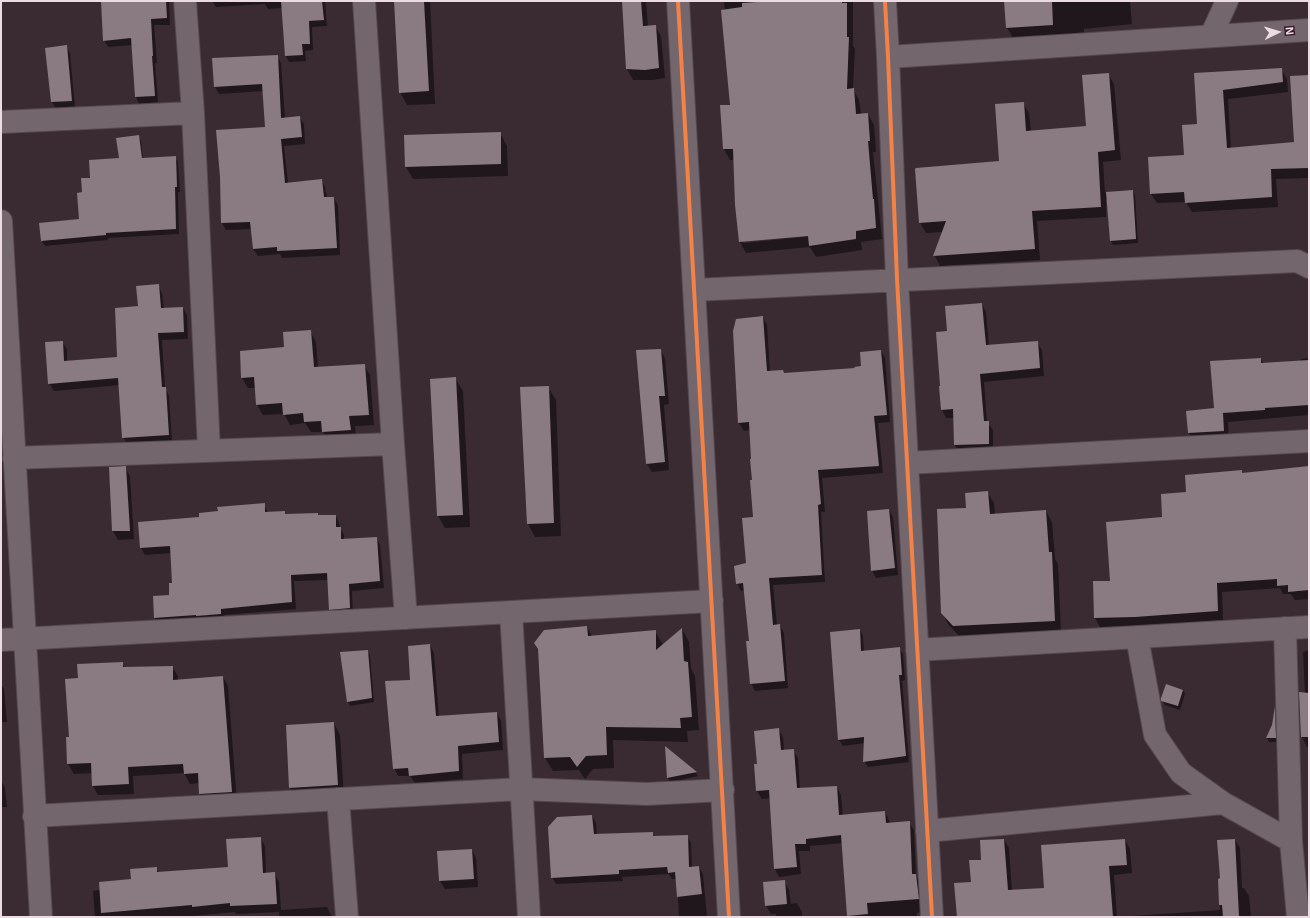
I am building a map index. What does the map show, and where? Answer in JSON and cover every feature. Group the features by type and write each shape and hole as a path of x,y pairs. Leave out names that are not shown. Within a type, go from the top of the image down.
{"street":[{"path":"185,1 193,113 209,450"},
{"path":"364,1 392,444 406,618"},
{"path":"678,1 729,917"},
{"path":"885,1 897,280 932,917"},
{"path":"1211,36 1227,1"},
{"path":"888,57 1309,30"},
{"path":"1,122 193,113"},
{"path":"1,221 41,917"},
{"path":"694,290 1297,261 1309,267"},
{"path":"907,464 1309,441"},
{"path":"14,458 392,444"},
{"path":"1,640 712,601"},
{"path":"510,612 529,917"},
{"path":"917,650 1309,627"},
{"path":"1285,628 1291,841 1298,917"},
{"path":"1136,637 1155,735 1181,774 1223,803 1291,841"},
{"path":"34,816 521,789 648,794 722,790"},
{"path":"338,799 347,917"},
{"path":"927,831 1223,803"}],"building":[{"path":"101,1 166,1 167,18 151,19 155,96 135,97 131,38 103,41"},
{"path":"281,1 322,1 324,20 309,21 310,44 302,44 303,55 285,56"},
{"path":"394,1 424,1 429,91 399,93"},
{"path":"622,1 641,1 643,26 656,25 659,68 645,70 626,69"},
{"path":"773,1 842,1 842,3 847,3 847,37 849,37 847,89 854,88 856,114 868,113 870,141 868,141 876,228 856,231 856,239 809,246 808,236 739,242 735,205 733,149 723,149 720,105 730,105 721,10 742,7 742,3"},
{"path":"1004,1 1052,1 1053,25 1006,28"},
{"path":"67,45 72,101 51,102 45,48"},
{"path":"278,55 281,118 300,116 302,137 281,139 285,183 322,179 324,197 334,197 337,248 277,251 277,247 253,249 250,222 221,223 220,177 216,130 265,127 262,84 214,87 212,58"},
{"path":"1282,68 1283,82 1223,90 1227,148 1294,142 1290,76 1309,75 1309,168 1271,169 1272,197 1185,203 1184,192 1150,194 1148,157 1184,155 1182,125 1197,124 1194,73"},
{"path":"1109,73 1115,150 1098,152 1101,207 1032,211 1035,249 933,256 946,221 919,223 915,169 999,161 995,104 1024,102 1026,131 1086,126 1082,75"},
{"path":"501,132 501,164 405,167 404,135"},
{"path":"139,135 142,158 176,156 176,229 106,233 106,235 41,241 39,223 79,219 77,193 82,192 81,178 90,178 89,160 119,158 116,138"},
{"path":"1133,190 1136,239 1110,241 1106,192"},
{"path":"159,284 161,308 183,307 184,332 158,333 162,387 166,387 169,435 122,438 118,378 48,384 45,342 63,341 64,361 117,357 115,308 138,306 136,286"},
{"path":"982,303 986,345 1038,341 1040,368 980,374 984,421 989,421 989,444 954,445 953,409 941,410 936,332 947,331 945,306"},
{"path":"763,316 767,371 783,370 784,373 855,368 854,367 861,366 860,352 881,350 887,415 874,416 879,466 818,470 821,504 818,505 822,575 769,578 773,625 780,624 785,681 750,684 746,641 749,641 743,583 736,584 734,566 746,563 742,518 753,517 750,480 752,480 751,459 749,422 738,423 733,331 736,319"},
{"path":"311,330 314,367 365,364 369,415 349,416 351,430 322,432 321,421 304,422 303,413 283,415 282,403 256,405 254,377 241,378 240,351 284,347 283,332"},
{"path":"661,349 665,396 659,396 665,462 646,464 636,350"},
{"path":"1261,358 1261,363 1309,360 1309,405 1223,413 1224,431 1188,433 1186,411 1214,408 1210,361"},
{"path":"456,377 463,515 437,516 430,379"},
{"path":"549,386 554,523 527,524 520,387"},
{"path":"126,466 130,531 112,531 109,467"},
{"path":"1309,466 1309,590 1288,592 1288,585 1277,586 1277,579 1217,583 1218,611 1135,617 1094,618 1093,581 1110,581 1106,522 1162,517 1161,494 1186,492 1185,475 1242,470 1242,473"},
{"path":"988,491 990,514 1046,510 1049,552 1052,552 1055,621 953,626 941,613 937,509 966,508 965,493"},
{"path":"265,503 265,512 285,511 285,514 318,513 318,515 336,515 336,527 341,527 341,539 377,537 380,581 349,584 350,608 329,610 327,573 291,575 292,602 221,609 221,614 154,618 153,596 169,595 169,583 172,583 170,546 140,548 138,522 199,517 199,513 218,511 217,507"},
{"path":"889,509 895,568 871,571 867,511"},
{"path":"587,626 588,636 656,630 656,650 682,628 684,661 688,662 692,717 680,718 681,728 606,727 607,755 586,756 577,767 570,757 544,758 538,649 534,643 544,630"},
{"path":"860,629 861,651 900,647 902,675 899,675 906,756 863,762 864,737 838,740 830,632"},
{"path":"430,644 436,716 497,712 499,742 458,746 459,771 409,776 408,768 393,769 385,681 410,680 408,646"},
{"path":"368,650 372,698 347,702 340,652"},
{"path":"123,662 123,667 173,666 173,680 223,676 232,792 199,794 198,773 184,774 183,764 128,767 129,784 92,786 91,763 67,764 66,737 69,737 65,679 78,678 77,664"},
{"path":"1166,684 1183,690 1178,706 1161,701"},
{"path":"1299,692 1309,693 1309,737 1301,737"},
{"path":"1275,706 1276,738 1266,738 1272,725"},
{"path":"334,722 338,785 289,788 286,725"},
{"path":"779,728 781,750 794,749 797,788 837,786 839,815 885,811 886,823 910,821 912,874 916,874 919,899 867,903 868,914 847,916 841,835 806,839 806,844 795,844 797,867 774,869 769,790 756,791 754,764 757,764 754,731"},
{"path":"665,746 697,772 667,778"},
{"path":"592,815 594,834 653,832 653,836 688,835 689,867 699,866 702,894 677,897 675,872 668,873 667,867 619,870 619,874 551,878 548,827 557,817"},
{"path":"261,837 263,873 275,872 277,904 230,906 230,903 101,913 99,882 131,879 130,869 157,867 157,872 228,867 226,839"},
{"path":"1004,839 1008,890 1044,888 1041,845 1125,839 1127,865 1109,866 1113,917 957,917 954,883 971,882 969,860 981,860 980,840"},
{"path":"1235,839 1239,916 1223,917 1222,905 1219,905 1218,879 1220,878 1217,840"},
{"path":"472,849 474,879 439,881 437,851"},
{"path":"785,880 787,904 765,906 763,882"}],"cycle path":[{"path":"678,1 729,917"},
{"path":"885,1 897,279 932,917"}]}
